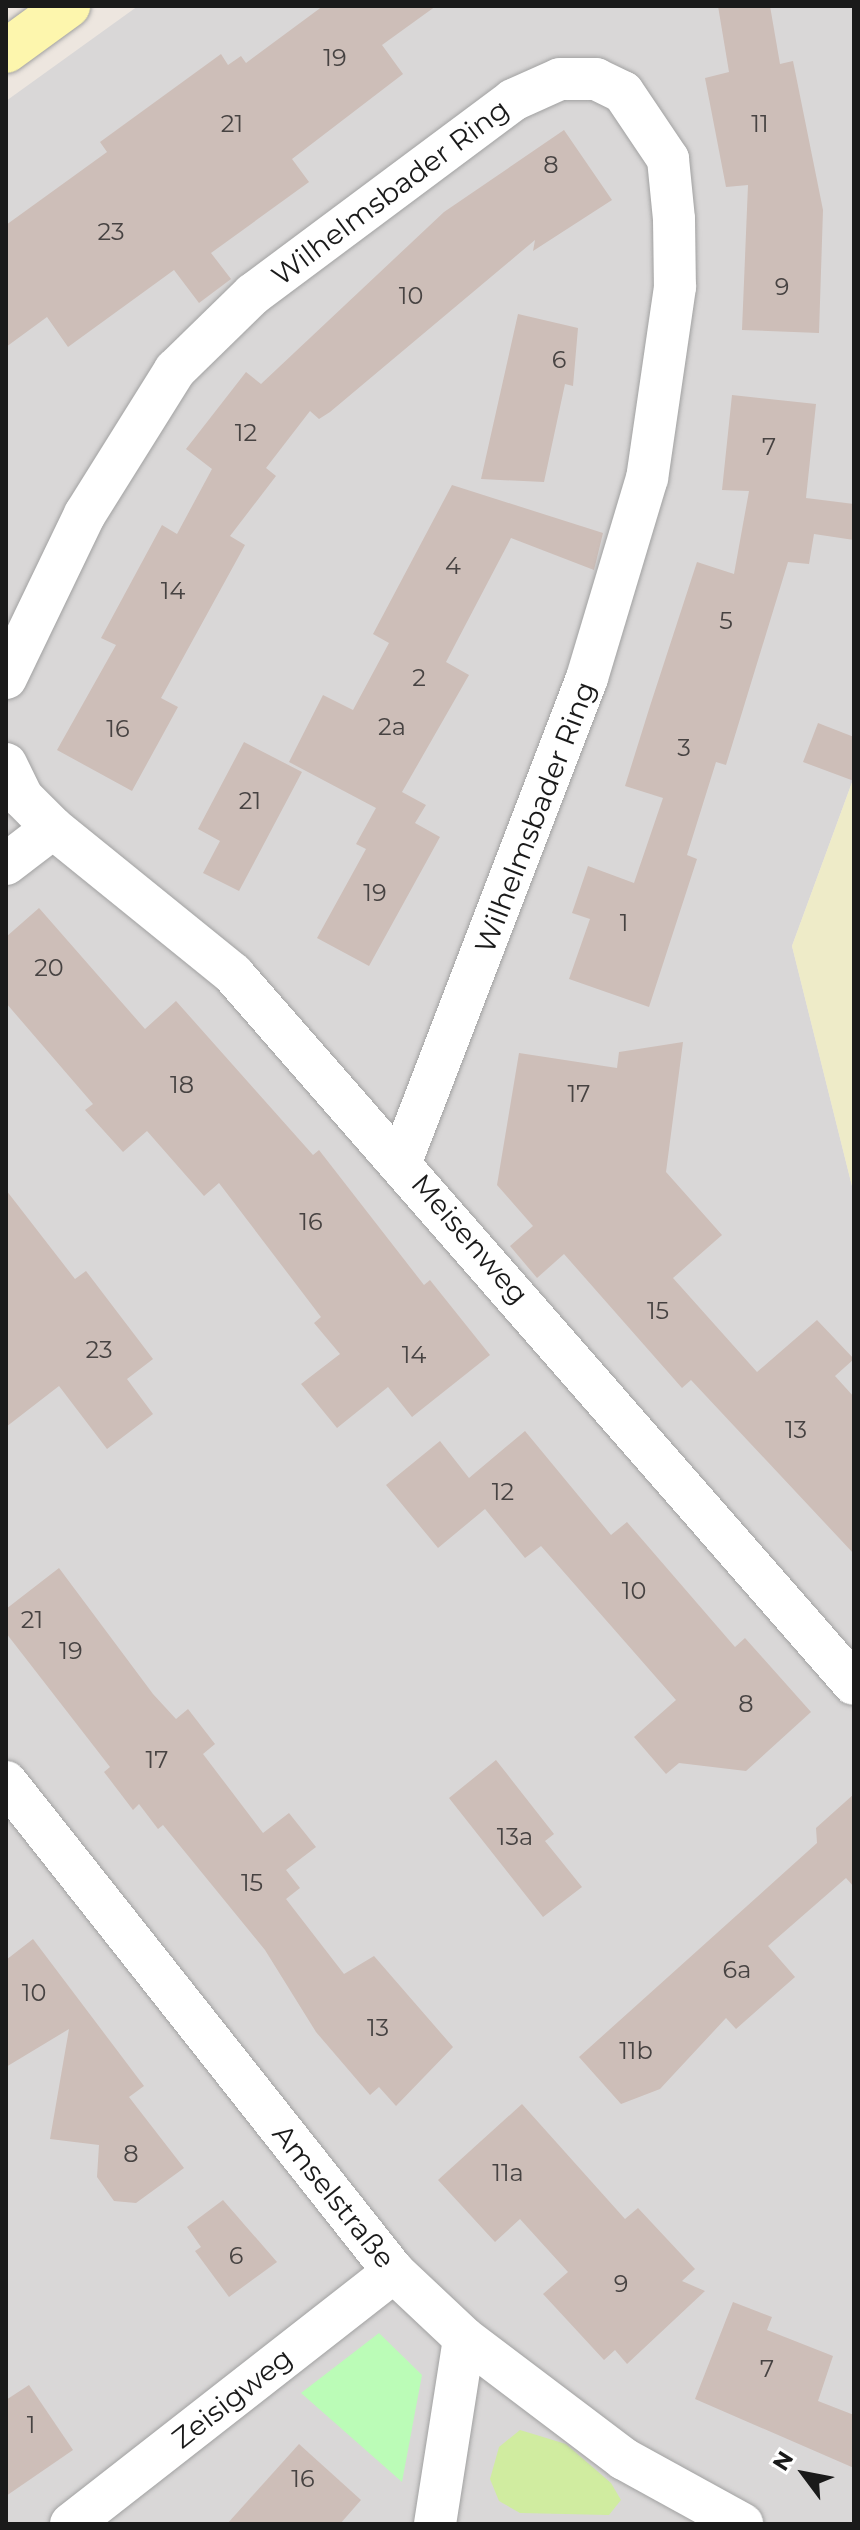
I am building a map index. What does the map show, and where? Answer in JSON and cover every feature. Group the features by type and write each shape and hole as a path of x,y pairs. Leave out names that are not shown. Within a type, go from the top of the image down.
{"street":[{"path":"6,51 68,6"},
{"name":"Wilhelmsbader Ring","path":"6,678 85,514 175,370 253,294 513,100 560,79 596,79 623,92 668,159 674,219 675,287 647,478 582,693 402,1159"},
{"path":"6,764 22,797 53,828 6,864"},
{"name":"Meisenweg","path":"53,828 233,974 402,1159 854,1684"},
{"name":"Amselstraße","path":"6,1782 394,2272 464,2338 624,2459 742,2524"},
{"name":"Zeisigweg","path":"71,2524 394,2272"},
{"path":"435,2524 464,2338"}],"shaded area":[{"path":"138,6 854,6 854,777 792,946 854,1194 854,2524 6,2524 6,101"},
{"path":"854,777 854,1194 792,946"}],"green space":[{"path":"379,2333 422,2375 402,2482 301,2393"},
{"path":"520,2430 566,2444 611,2483 621,2500 609,2515 520,2513 499,2501 490,2479 499,2447"}],"building":[{"path":"323,6 436,6 382,45 403,74 292,159 309,182 211,253 231,279 199,303 174,270 68,347 47,317 6,347 6,225 107,152 100,142 221,54 228,65 241,56 246,63"},
{"path":"718,6 770,6 780,64 793,61 823,210 819,333 742,330 748,185 726,187 705,78 729,72"},
{"path":"564,130 612,200 533,251 535,240 330,412 319,419 310,411 266,468 276,476 230,536 245,545 161,698 178,707 132,791 57,750 116,645 101,638 162,525 177,534 212,469 186,449 246,372 261,384 444,212"},
{"path":"518,314 578,328 573,386 565,384 544,482 481,479"},
{"path":"732,395 816,404 806,498 854,504 854,540 814,534 809,564 788,562 726,765 716,762 687,855 697,859 649,1007 569,979 590,919 572,913 588,866 634,883 663,798 625,786 650,706 697,562 734,574 749,491 722,490"},
{"path":"452,485 603,533 594,570 511,538 446,662 469,675 402,792 426,805 415,823 440,837 369,966 317,938 366,849 356,844 376,808 289,762 323,695 353,710 389,643 373,634"},
{"path":"818,723 854,737 854,781 803,762"},
{"path":"244,742 302,772 239,891 203,873 220,841 198,829"},
{"path":"39,908 145,1029 176,1001 313,1155 319,1150 424,1285 430,1280 490,1355 412,1417 388,1387 337,1428 301,1384 340,1354 314,1323 321,1317 219,1183 204,1196 147,1131 123,1152 85,1110 93,1104 6,1003 6,937"},
{"path":"683,1042 666,1172 722,1235 673,1278 757,1372 817,1320 854,1359 835,1376 854,1397 854,1554 691,1380 682,1388 564,1254 537,1278 510,1246 533,1226 497,1185 519,1053 617,1068 619,1052"},
{"path":"6,1190 75,1279 86,1271 153,1359 127,1379 153,1414 107,1449 59,1386 6,1427"},
{"path":"525,1431 611,1535 627,1522 735,1647 745,1638 811,1712 746,1771 679,1763 666,1774 634,1737 676,1700 541,1546 525,1558 485,1509 438,1548 386,1485 440,1441 469,1478"},
{"path":"59,1568 153,1694 176,1719 188,1709 215,1744 203,1754 263,1833 289,1813 316,1847 286,1870 300,1888 286,1899 344,1974 374,1956 453,2047 396,2106 379,2087 370,2095 316,2032 265,1950 163,1825 158,1829 139,1804 133,1810 104,1772 110,1767 6,1633 6,1609"},
{"path":"496,1760 554,1834 545,1841 582,1887 543,1917 449,1798"},
{"path":"854,1794 854,1887 846,1878 768,1946 795,1977 736,2029 726,2018 660,2089 621,2104 579,2057 817,1843 816,1828"},
{"path":"33,1939 144,2086 129,2097 184,2168 136,2203 114,2201 97,2177 99,2145 50,2139 69,2029 6,2067 6,1960"},
{"path":"522,2104 625,2219 638,2208 695,2269 682,2281 705,2291 627,2364 615,2350 604,2360 543,2294 568,2272 520,2219 495,2242 438,2180"},
{"path":"223,2200 277,2262 229,2297 195,2251 201,2247 187,2227"},
{"path":"733,2302 772,2317 767,2330 833,2356 818,2401 854,2415 854,2468 695,2399"},
{"path":"29,2385 73,2450 6,2496 6,2400"},
{"path":"299,2444 361,2500 340,2524 227,2524"}]}
